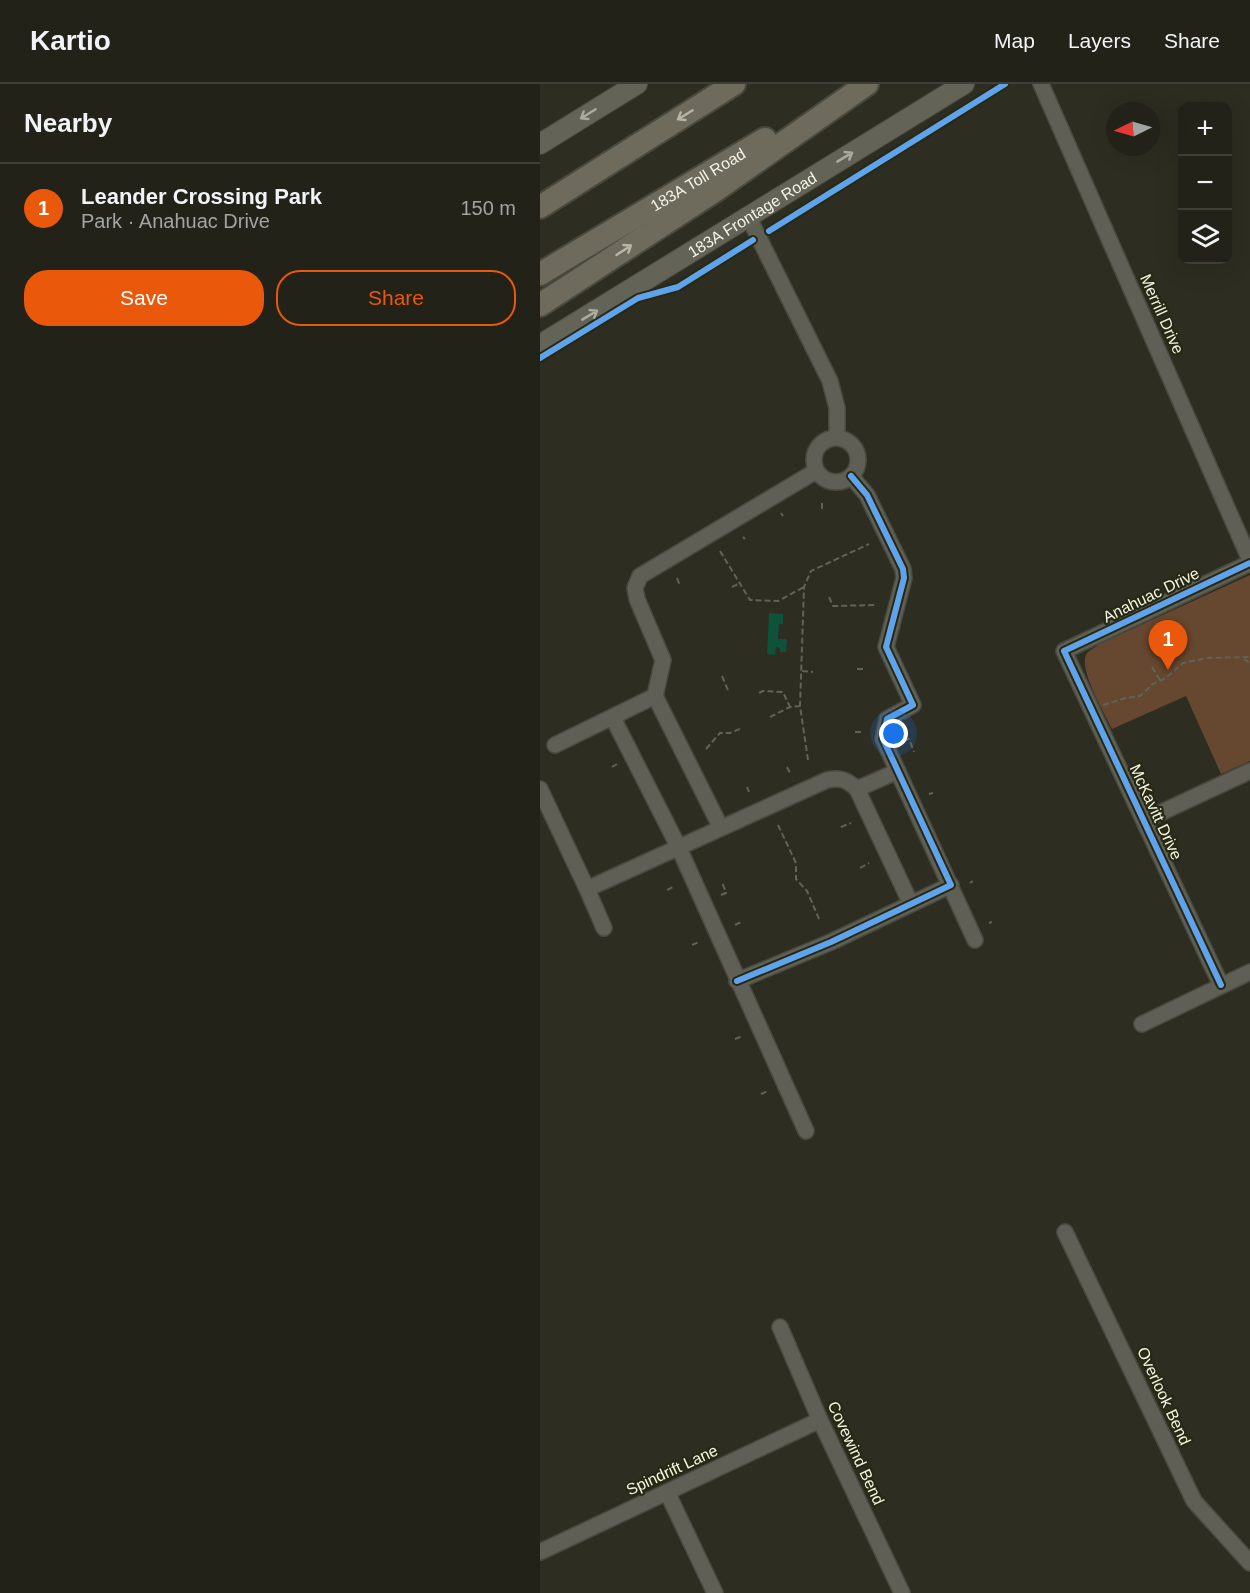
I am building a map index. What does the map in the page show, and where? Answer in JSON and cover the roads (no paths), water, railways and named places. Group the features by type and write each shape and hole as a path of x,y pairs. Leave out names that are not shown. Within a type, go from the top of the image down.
{"highway":[{"path":"540,207 734,84"},
{"name":"183A Toll Road","path":"540,274 857,84"},
{"path":"540,305 716,190 867,84"}],"main road":[{"path":"540,144 637,84"},
{"name":"183A Frontage Road","path":"540,345 964,84"}],"street":[{"name":"Merrill Drive","path":"1041,84 1250,561"},
{"path":"748,216 830,381 837,408 837,438"},
{"path":"830,438 837,438 848,442 856,452 857,465 851,476 839,482 832,482 816,471 814,458 819,446 830,438"},
{"path":"721,828 655,696 663,660 636,599 635,588 640,576 816,471"},
{"path":"851,476 867,495 903,569 904,578 886,647 913,705 887,719 883,739 975,940"},
{"name":"Anahuac Drive","path":"1064,651 1250,561"},
{"name":"McKavitt Drive","path":"1064,651 1221,985"},
{"path":"555,745 655,696"},
{"path":"613,718 679,848 806,1131"},
{"path":"857,789 898,771"},
{"path":"1145,820 1250,771"},
{"path":"587,889 827,780 838,778 848,781 857,789 911,904"},
{"path":"540,789 604,928"},
{"path":"737,981 831,942 951,885"},
{"path":"1142,1024 1250,972"},
{"name":"Overlook Bend","path":"1065,1232 1194,1501 1250,1563"},
{"name":"Covewind Bend","path":"780,1327 820,1420 902,1593"},
{"name":"Spindrift Lane","path":"540,1552 820,1420"},
{"path":"667,1492 715,1593"}],"place":[{"name":"Leander Crossing Park","path":"1168,670"}]}
